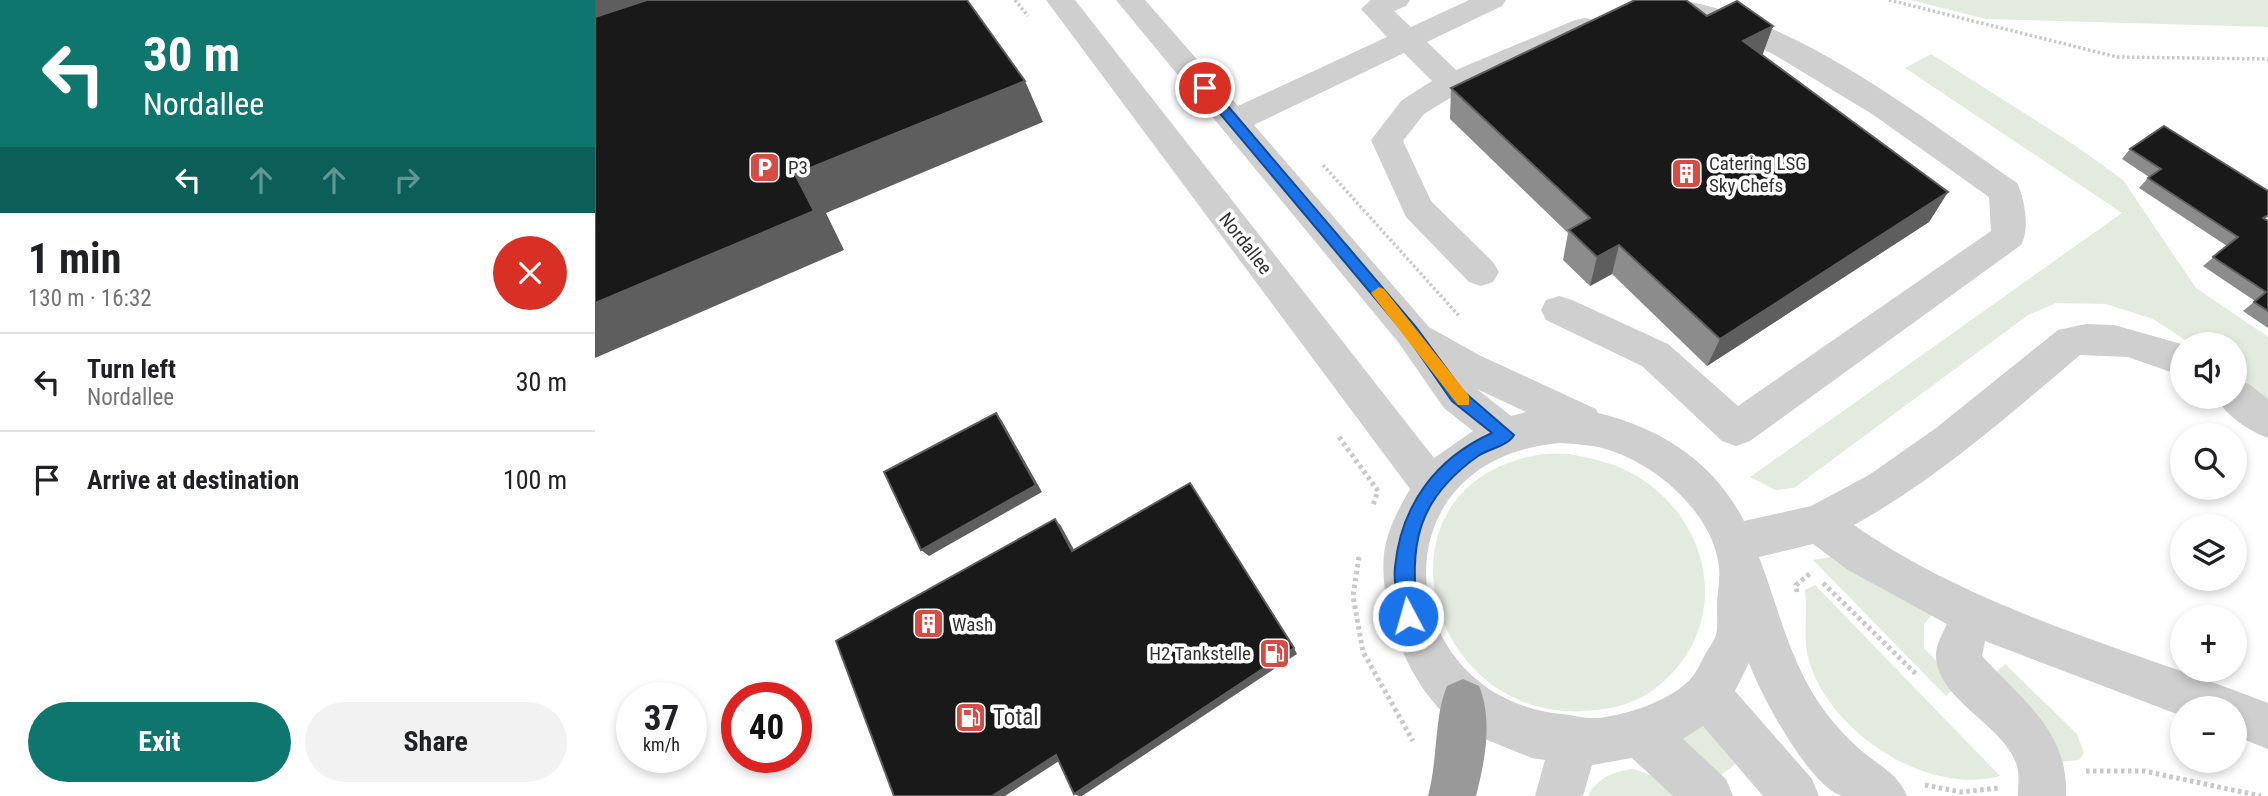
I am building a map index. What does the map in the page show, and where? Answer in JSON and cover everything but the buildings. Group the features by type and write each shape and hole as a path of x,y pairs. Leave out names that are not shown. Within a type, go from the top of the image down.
{"highway":[{"path":"1455,784 1464,728 1463,702"}],"street":[{"name":"Nordallee","path":"1060,0 1432,487"},
{"path":"1130,0 1411,331 1458,396 1506,435"},
{"path":"1396,0 1375,9 1451,83"},
{"path":"1234,121 1492,0"},
{"path":"1481,272 1418,208 1387,140 1413,107 1451,83 1620,12 1655,5 1695,9 1785,42 2005,192 2009,236 1735,429 1655,355 1559,310"},
{"path":"1411,331 1466,366 1519,393 1655,452 1683,472 1707,497 1737,553 1767,651 1804,723 1832,755 1864,785 1883,796"},
{"path":"1737,553 1818,524 1883,488 1949,440 2071,341 2095,337 2129,340 2170,355"},
{"path":"2247,406 2268,421"},
{"path":"1624,438 1564,426 1534,428 1506,435 1478,447 1453,465 1432,487 1412,525 1403,569 1408,616 1421,647 1439,676 1463,702 1513,734 1542,744 1572,749 1610,748 1647,739 1681,722 1709,697 1726,674 1744,620 1745,591 1737,553"},
{"path":"1818,524 1863,556 1974,615 2189,696"},
{"path":"1974,615 1958,653 1963,670 2018,724 2037,750 2045,778 2042,796"},
{"path":"1709,697 1795,796"},
{"path":"2247,718 2268,726"},
{"path":"1647,739 1709,796"},
{"path":"1559,796 1572,749"}],"path":[{"path":"1015,0 1031,20"},
{"path":"1889,0 2117,57 2268,59"},
{"path":"1331,425 1378,491 1370,513"},
{"path":"1361,546 1353,596 1363,652 1423,758 1455,784"},
{"path":"1812,572 1920,678"}],"shaded area":[{"path":"1911,0 2268,0 2268,27 1986,19"},
{"path":"1931,54 2073,144 2123,180 2196,288 2268,337 2268,399 2247,384 2247,332 2173,332 2153,319 2106,304 2056,303 2028,315 1794,488 1776,490 1750,477 2122,213 1905,68"},
{"path":"1570,454 1624,469 1666,499 1685,523 1698,550 1704,579 1704,608 1696,637 1680,663 1657,687 1640,698 1622,705 1583,711 1529,704 1485,679 1454,643 1437,599 1434,554 1448,511 1481,477 1533,456"},
{"path":"1831,557 1937,609 1924,624 1924,648 1958,684 1946,696 1813,560"},
{"path":"1815,585 2000,776 1972,780 1943,777 1914,768 1861,735 1839,713 1821,689 1808,655 1805,590"},
{"path":"2005,664 2077,734 2084,753 2079,760 2057,762 1992,676"},
{"path":"1705,717 1744,757 1714,781 1683,742 1684,736"},
{"path":"1633,769 1655,777 1680,796 1588,796 1596,784 1607,777"}],"slow traffic":[{"path":"1379,293 1464,401"}],"place":[{"name":"P3","path":"765,167"},
{"name":"Catering LSG Sky Chefs","path":"1686,174"},
{"name":"Wash","path":"929,624"},
{"name":"H2 Tankstelle","path":"1274,653"},
{"name":"Total","path":"970,717"}],"route":[{"path":"1205,88 1411,331 1458,396 1506,435 1478,447 1453,465 1432,487 1412,525 1403,569 1408,616"}]}
